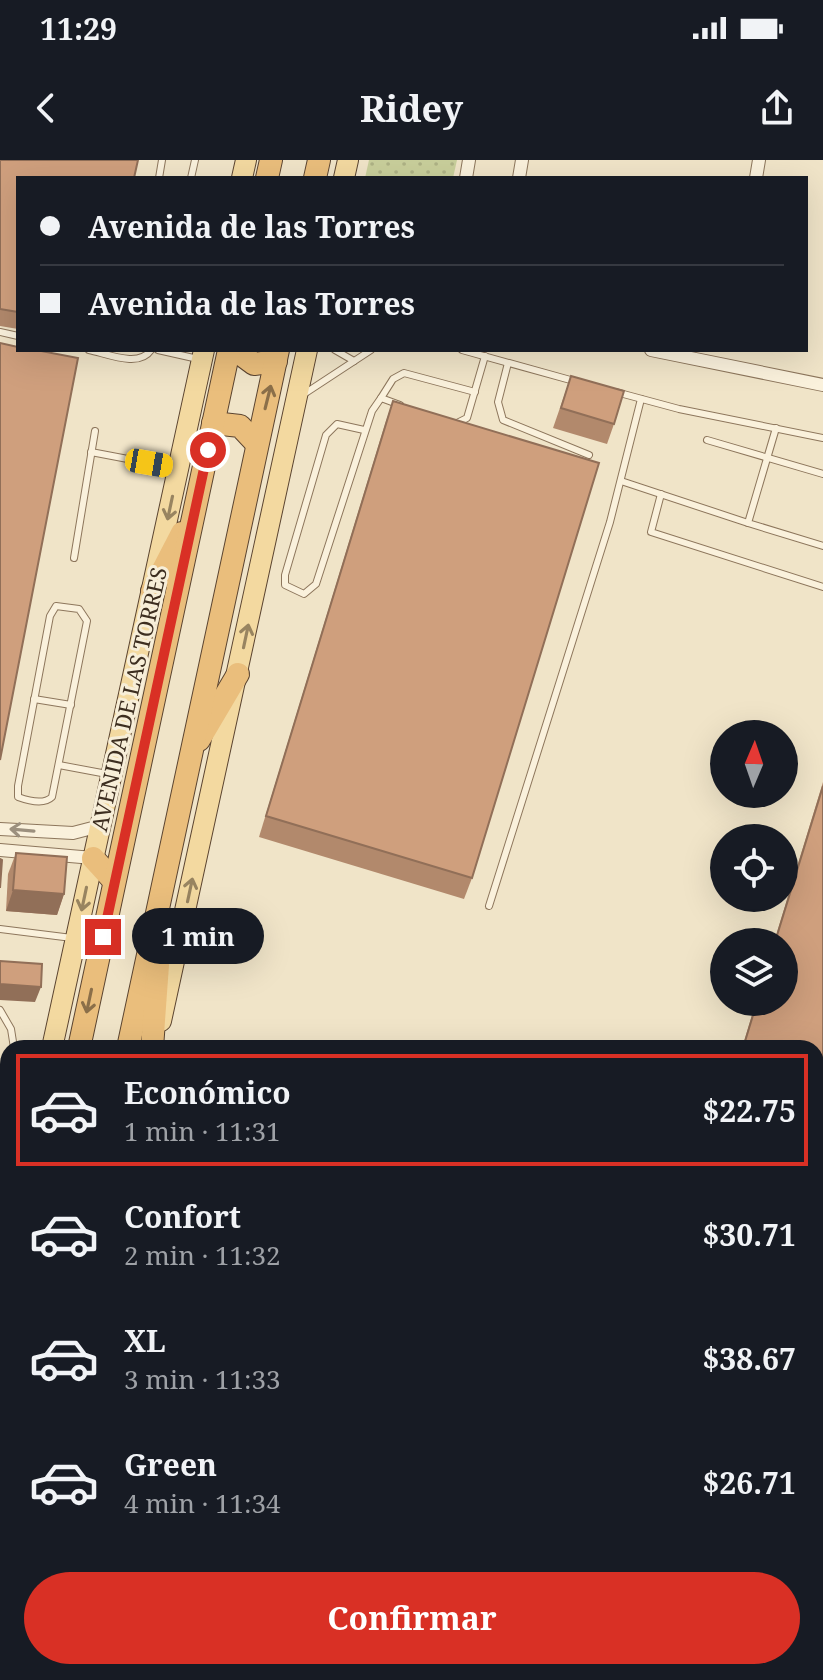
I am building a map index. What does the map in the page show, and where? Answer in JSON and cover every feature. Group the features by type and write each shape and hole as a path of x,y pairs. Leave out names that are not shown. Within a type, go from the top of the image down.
{"highway":[{"name":"AVENIDA DE LAS TORRES","path":"81,1040 229,352"},
{"path":"238,352 254,364 277,356"},
{"path":"130,1040 277,356"},
{"path":"213,423 240,426 256,443"},
{"path":"152,591 197,503"},
{"path":"189,758 238,674"},
{"path":"93,858 114,881"},
{"path":"154,1040 163,893"}],"main road":[{"path":"156,1040 307,352"},
{"name":"AVENIDA DE LAS TORRES","path":"54,1040 203,355"}],"street":[{"path":"670,352 719,357 823,385"},
{"path":"0,829 73,833 100,826"},
{"path":"0,850 93,858"}],"lane":[{"path":"99,352 138,360 146,358 150,352"},
{"path":"176,352 203,355"},
{"path":"338,352 354,361"},
{"path":"296,399 368,352"},
{"path":"470,352 582,383"},
{"path":"451,422 467,418 485,356"},
{"path":"508,363 498,402 503,420 589,455"},
{"path":"364,430 337,424 326,435 285,575 285,585 297,593 309,592 316,584 364,430 393,379 404,373 475,392"},
{"path":"611,391 823,438"},
{"path":"381,398 412,409"},
{"path":"489,906 621,481 641,399"},
{"path":"748,523 776,428"},
{"path":"74,558 95,431"},
{"path":"707,440 823,474"},
{"path":"91,452 178,469"},
{"path":"621,481 823,546"},
{"path":"661,494 651,532 823,587"},
{"path":"72,607 83,611 87,621 71,705 51,800 18,797 53,609 72,607"},
{"path":"34,699 71,705"},
{"path":"59,765 111,774"},
{"path":"0,929 75,939"},
{"path":"0,1010 11,1029 13,1040"}],"green space":[{"path":"369,160 457,160 453,176 365,176"}],"building":[{"path":"0,160 138,160 134,176 16,176 16,312 0,309"},
{"path":"0,343 16,347 16,352 46,352 78,358 0,760"},
{"path":"571,376 624,391 614,424 561,408"},
{"path":"393,401 599,463 472,878 266,816"},
{"path":"823,786 823,1040 745,1040 753,1016 798,1016 798,928 779,928 784,912 798,912 798,867"},
{"path":"16,853 67,857 64,894 13,890"},
{"path":"0,961 42,964 41,987 0,984"}],"route":[{"path":"103,937 208,450"}]}
